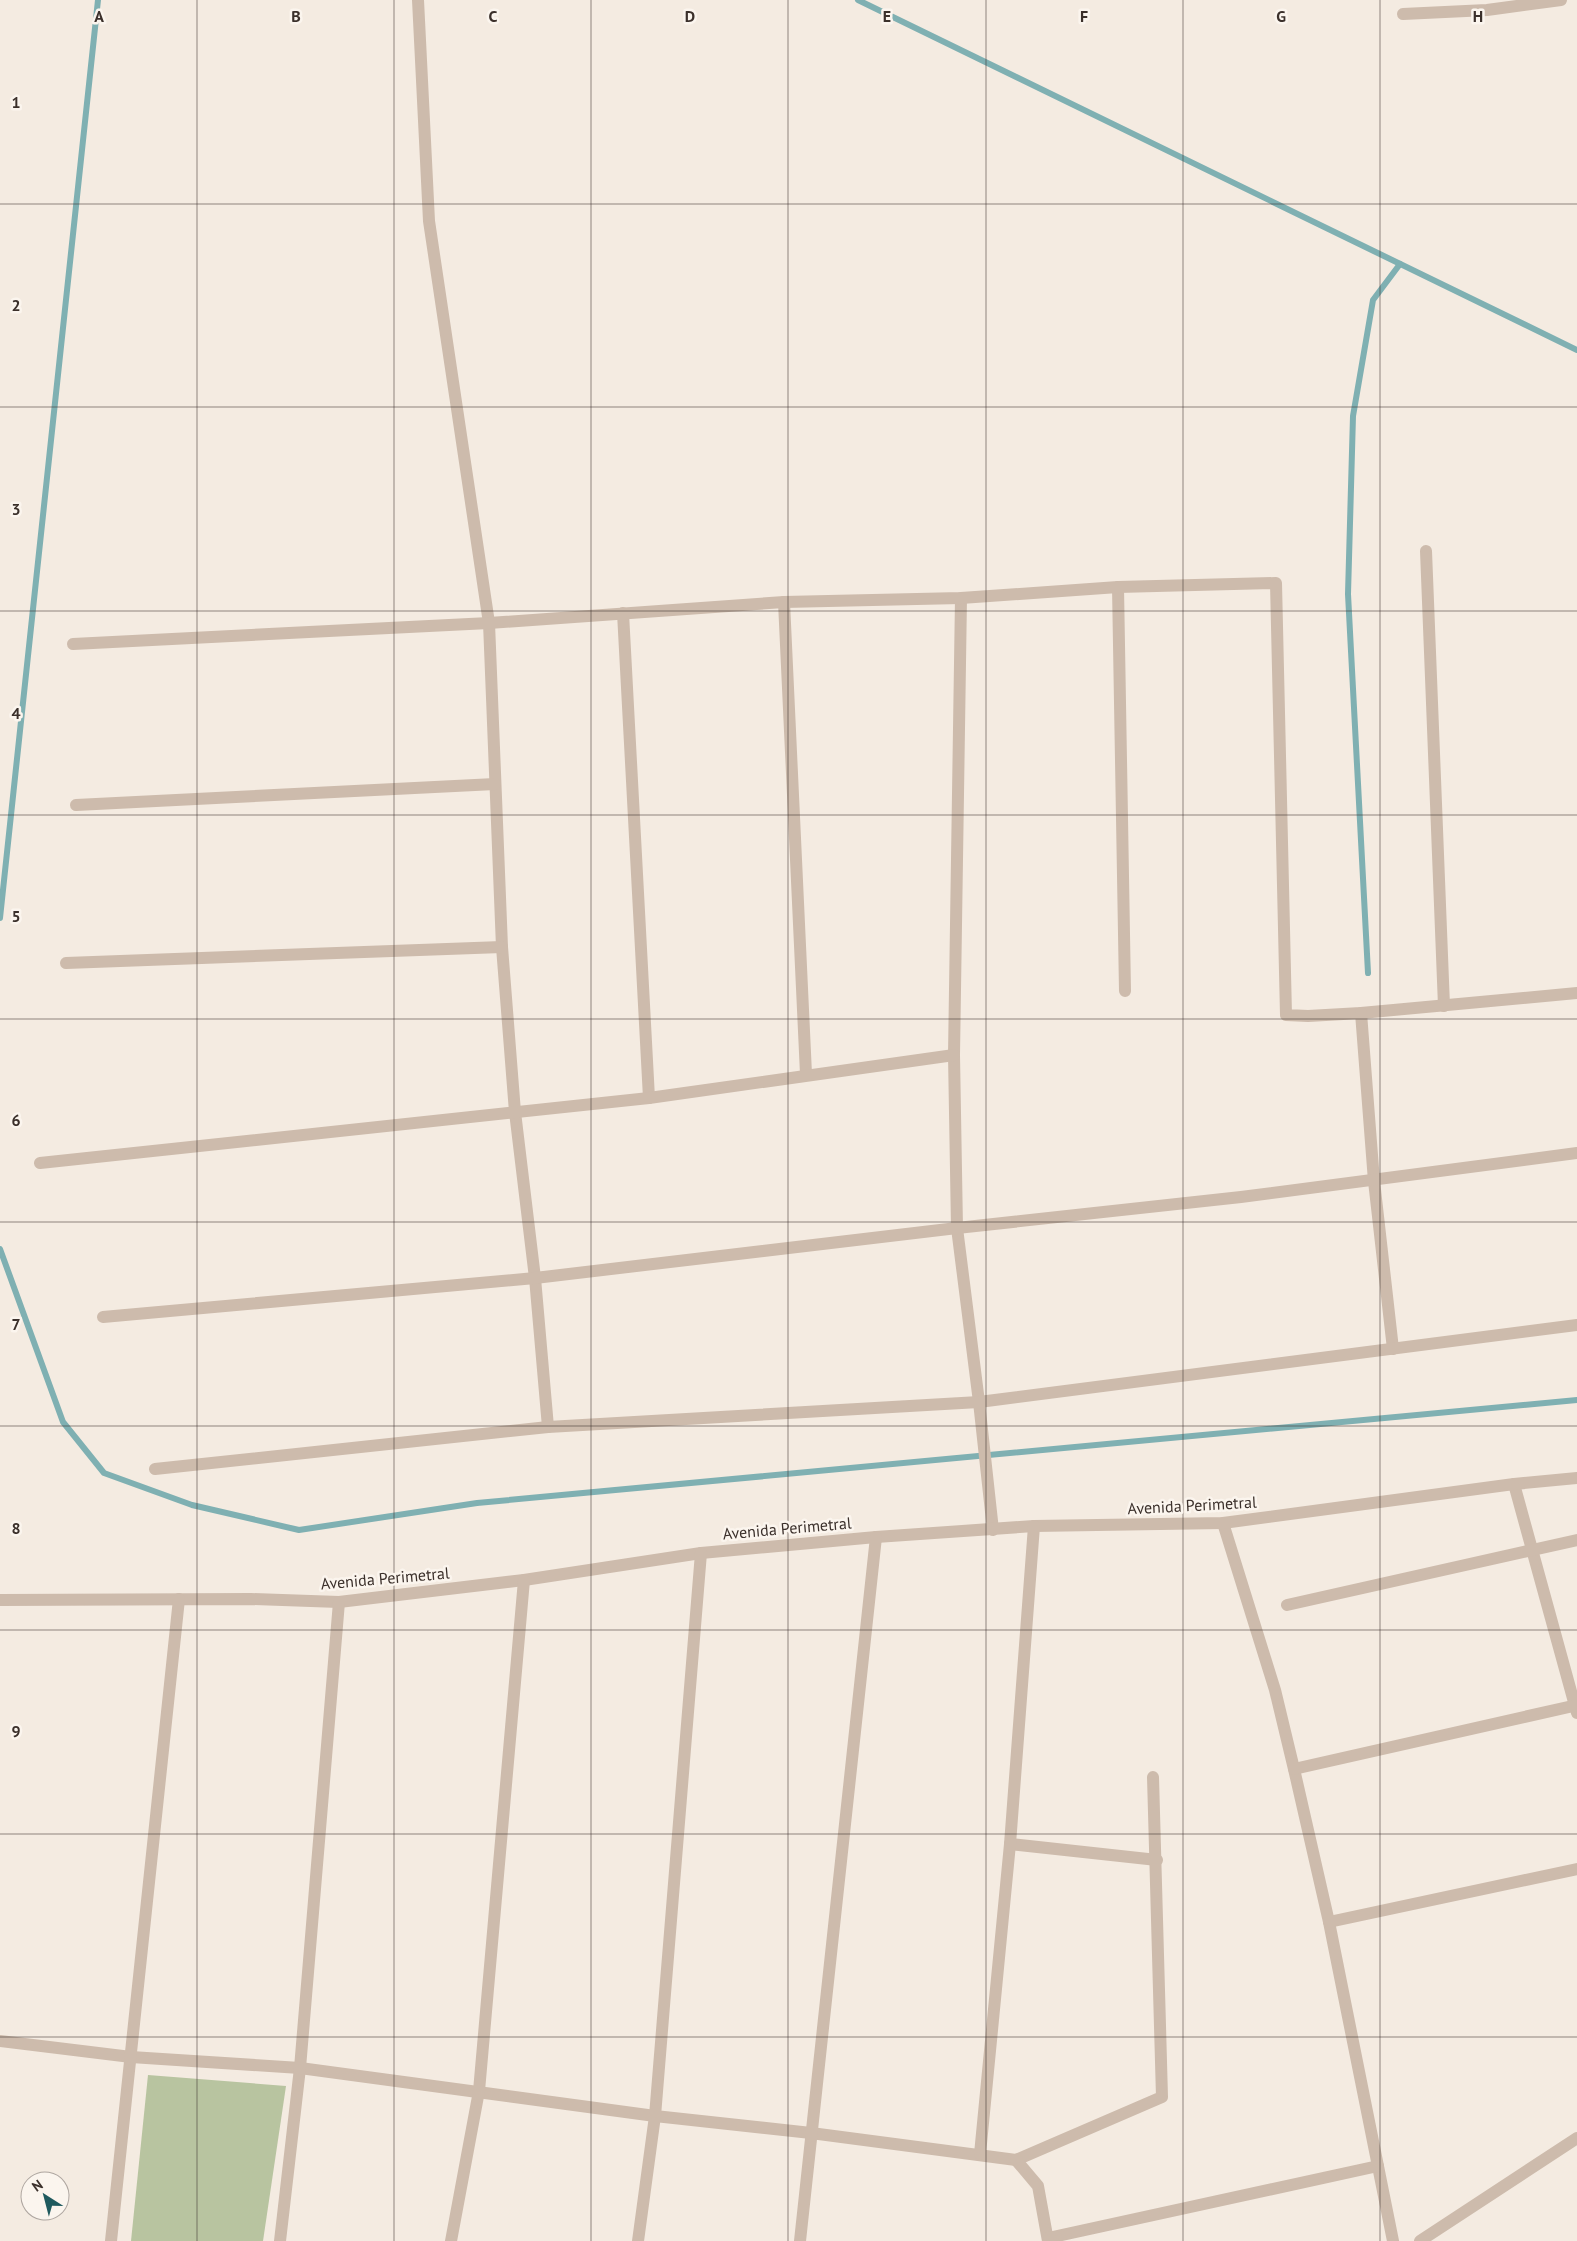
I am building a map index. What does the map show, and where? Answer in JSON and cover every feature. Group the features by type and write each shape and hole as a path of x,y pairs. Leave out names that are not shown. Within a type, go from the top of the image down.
{"street":[{"path":"418,0 429,221 489,623 502,947 516,1112 535,1278 548,1427"},
{"path":"1403,14 1487,10 1561,0"},
{"path":"1426,551 1444,1006"},
{"path":"73,644 489,623 784,602 960,598 1118,588 1276,582 1286,1014 1308,1016 1444,1006 1577,993"},
{"path":"1118,588 1125,991"},
{"path":"960,598 954,1055 956,1228 980,1402 992,1530"},
{"path":"784,602 806,1074"},
{"path":"623,613 649,1098"},
{"path":"76,805 495,784"},
{"path":"66,963 502,947"},
{"path":"1361,1012 1374,1180 1393,1349"},
{"path":"40,1163 649,1098 806,1074 954,1055"},
{"path":"103,1317 535,1278 1374,1180 1577,1153"},
{"path":"155,1469 548,1427 980,1402 1577,1325"},
{"name":"Avenida Perimetral","path":"0,1600 251,1599 340,1602 524,1580 701,1552 1034,1526 1223,1523 1514,1484 1577,1478"},
{"path":"1294,1769 1576,1708 1514,1484"},
{"path":"1223,1523 1275,1690 1294,1769 1329,1922 1393,2241"},
{"path":"980,2154 1010,1844 1034,1526"},
{"path":"800,2241 876,1537"},
{"path":"1287,1605 1577,1540"},
{"path":"638,2241 656,2116 701,1552"},
{"path":"451,2241 480,2091 524,1580"},
{"path":"111,2241 179,1599"},
{"path":"280,2241 300,2068 340,1602"},
{"path":"0,2041 130,2057 300,2068 656,2116 811,2132 1016,2160 1162,2097 1157,1860 1153,1777"},
{"path":"1010,1844 1157,1860"},
{"path":"1329,1922 1577,1869"},
{"path":"1420,2241 1577,2138"},
{"path":"1016,2160 1038,2186 1048,2240 1378,2166"}],"green space":[{"path":"148,2075 286,2086 263,2241 131,2241"}],"waterway":[{"path":"0,918 98,0"},
{"path":"858,0 1577,350"},
{"path":"1368,973 1348,594 1353,416 1373,300 1400,264"},
{"path":"0,1249 63,1422 104,1473 192,1505 299,1530 477,1503 1577,1400"}]}
